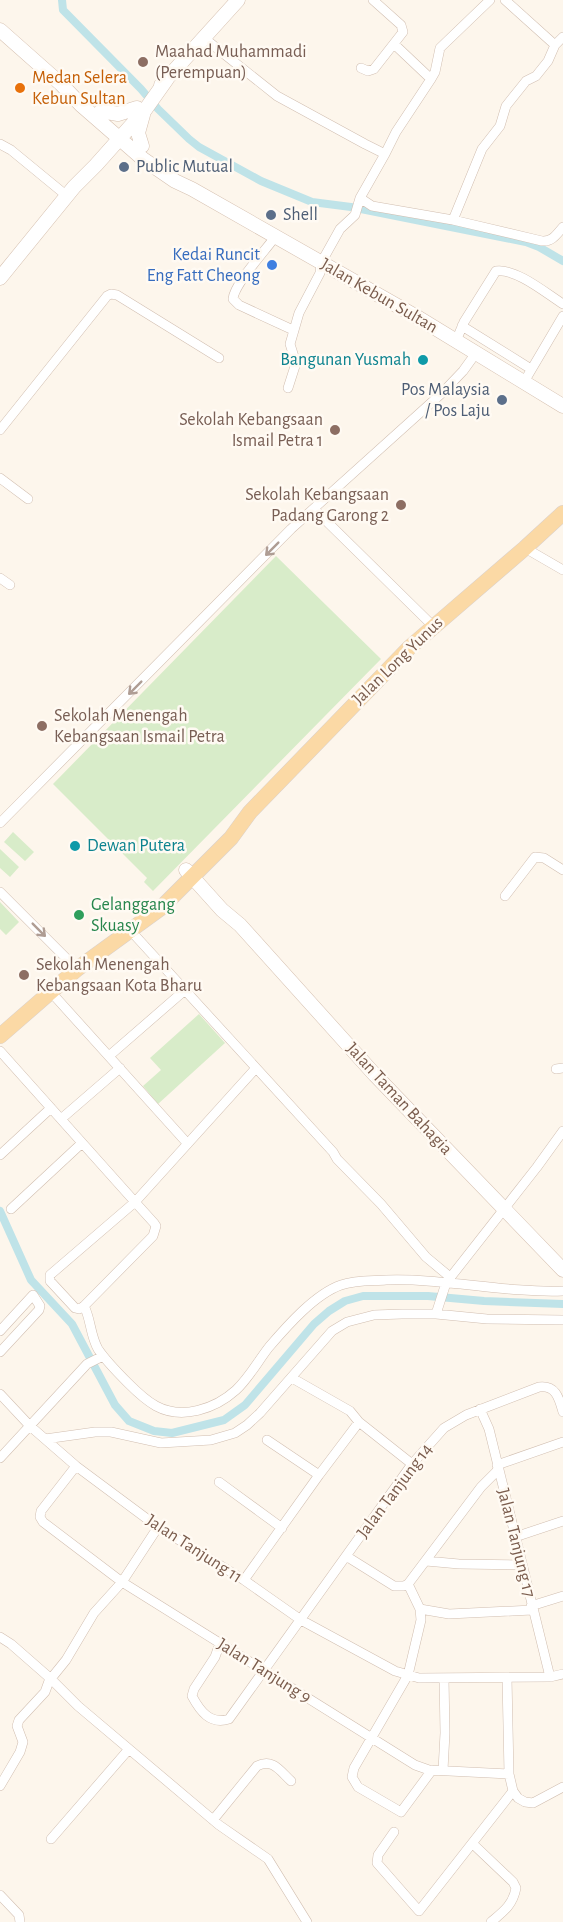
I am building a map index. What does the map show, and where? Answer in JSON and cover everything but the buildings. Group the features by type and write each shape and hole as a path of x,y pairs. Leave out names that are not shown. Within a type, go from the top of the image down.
{"main road":[{"path":"0,278 142,107 238,0"},
{"name":"Jalan Kebun Sultan","path":"0,30 61,84 81,105 142,146 192,189"},
{"name":"Jalan Kebun Sultan","path":"61,84 88,100 101,111 158,170 175,181 456,341 563,406"},
{"path":"101,111 118,114 142,107"},
{"path":"142,107 138,130 142,146"},
{"name":"Jalan Long Yunus","path":"0,1036 50,991 130,930 192,870 231,838 250,812 409,648 561,516"},
{"name":"Jalan Taman Bahagia","path":"192,870 229,904 240,925 375,1075 563,1270"}],"street":[{"path":"360,68 372,70 402,35 403,27 373,0"},
{"path":"288,388 296,363 290,347 293,330 320,273 321,263 340,229 355,215 359,200 396,132 435,72 440,48 490,0"},
{"path":"505,0 555,45"},
{"path":"453,220 482,149 500,126 506,106 526,81 536,76 542,69 555,45 563,36"},
{"path":"204,38 277,96 385,154"},
{"path":"394,44 431,78"},
{"path":"1,145 70,192"},
{"path":"359,200 372,206 453,220 548,242 563,227"},
{"path":"275,237 232,295 239,305 293,330"},
{"path":"456,341 493,274 500,271 519,276 563,304"},
{"path":"0,430 107,296 111,294 117,295 219,358"},
{"path":"524,382 563,316"},
{"path":"462,327 531,369"},
{"path":"0,823 291,530 442,393 476,353"},
{"path":"0,478 28,499"},
{"path":"314,509 433,626"},
{"path":"525,548 563,570"},
{"path":"0,578 10,585"},
{"path":"505,896 535,857 542,856 563,870"},
{"path":"0,892 77,969"},
{"path":"130,930 337,1159 381,1204 446,1284"},
{"path":"109,1056 185,990"},
{"path":"50,991 187,1143"},
{"path":"0,1051 82,1143 135,1202 154,1223 155,1233 79,1309 75,1308 51,1281 50,1275 135,1202 256,1068"},
{"path":"61,1119 120,1068"},
{"path":"0,1155 51,1108"},
{"path":"437,1310 446,1284 563,1131"},
{"path":"11,1209 82,1143"},
{"path":"84,1306 93,1340 103,1356 141,1397 157,1407 172,1412 207,1408 237,1389 269,1347 313,1302 342,1285 357,1281 412,1279 546,1292 563,1291"},
{"path":"0,1330 4,1319 33,1295 40,1306 39,1310 0,1352"},
{"path":"45,1439 111,1432 160,1443 211,1440 235,1433 247,1425 292,1378 332,1331 347,1322 374,1316 437,1310 487,1319 563,1320"},
{"path":"0,1458 90,1362 103,1356"},
{"path":"292,1378 342,1406 412,1464"},
{"name":"Jalan Tanjung 14","path":"220,1643 192,1696 206,1716 215,1720 229,1719 412,1464 444,1428 466,1414 544,1387 556,1392 563,1412"},
{"name":"Jalan Tanjung 11","path":"0,1394 30,1426 76,1466 158,1527 244,1580 300,1620 395,1671 419,1678 550,1677 563,1674"},
{"name":"Jalan Tanjung 17","path":"480,1409 489,1430 550,1677"},
{"path":"244,1580 359,1422"},
{"path":"267,1440 319,1475"},
{"path":"346,1556 394,1586 408,1584 481,1487 497,1471 497,1466 563,1442"},
{"name":"Jalan Tanjung 9","path":"76,1466 41,1512 40,1517 43,1522 122,1582 416,1765 432,1770 509,1774"},
{"path":"219,1482 282,1528"},
{"path":"515,1537 563,1521"},
{"path":"0,1786 20,1752 23,1742 17,1726 19,1719 45,1692 94,1613 122,1582 158,1527"},
{"path":"426,1561 450,1564 522,1565"},
{"path":"408,1584 420,1609 421,1620 408,1675 354,1768 352,1777 358,1787 401,1812 432,1770"},
{"path":"420,1609 449,1614 532,1608 563,1596"},
{"path":"0,1637 11,1644 78,1706 213,1820 268,1859 307,1922"},
{"path":"443,1770 444,1677"},
{"path":"507,1678 509,1774 513,1791 518,1798 532,1803 563,1787"},
{"path":"51,1839 129,1749"},
{"path":"213,1820 257,1766 266,1762 271,1763 291,1781"},
{"path":"0,1766 8,1772"},
{"path":"419,1922 419,1911 513,1791"},
{"path":"394,1832 378,1855 377,1863 419,1911"},
{"path":"473,1844 513,1882 516,1888 515,1897 510,1905 490,1922"},
{"path":"0,1895 19,1915 20,1922"}],"green space":[{"path":"276,556 381,659 153,891 144,882 147,878 53,784"},
{"path":"13,832 34,852 25,861 4,842"},
{"path":"0,849 19,867 10,877 0,868"},
{"path":"0,902 19,922 6,935 0,929"},
{"path":"199,1014 225,1043 158,1104 143,1086 161,1070 150,1058"}],"waterway":[{"path":"62,0 63,10 189,139 199,147 261,181 312,202 351,207 526,242 563,261"},
{"path":"0,1211 31,1280 72,1324 115,1405 129,1421 154,1431 172,1433 224,1420 245,1405 314,1324 345,1301 363,1296 428,1296 563,1304"}],"place":[{"name":"Maahad Muhammadi (Perempuan)","path":"143,62"},
{"name":"Medan Selera Kebun Sultan","path":"20,88"},
{"name":"Public Mutual","path":"124,167"},
{"name":"Shell","path":"271,215"},
{"name":"Kedai Runcit Eng Fatt Cheong","path":"272,265"},
{"name":"Bangunan Yusmah","path":"423,360"},
{"name":"Pos Malaysia / Pos Laju","path":"502,400"},
{"name":"Sekolah Kebangsaan Ismail Petra 1","path":"335,430"},
{"name":"Sekolah Kebangsaan Padang Garong 2","path":"401,505"},
{"name":"Sekolah Menengah Kebangsaan Ismail Petra","path":"42,726"},
{"name":"Dewan Putera","path":"75,846"},
{"name":"Gelanggang Skuasy","path":"79,915"},
{"name":"Sekolah Menengah Kebangsaan Kota Bharu","path":"24,975"}]}
